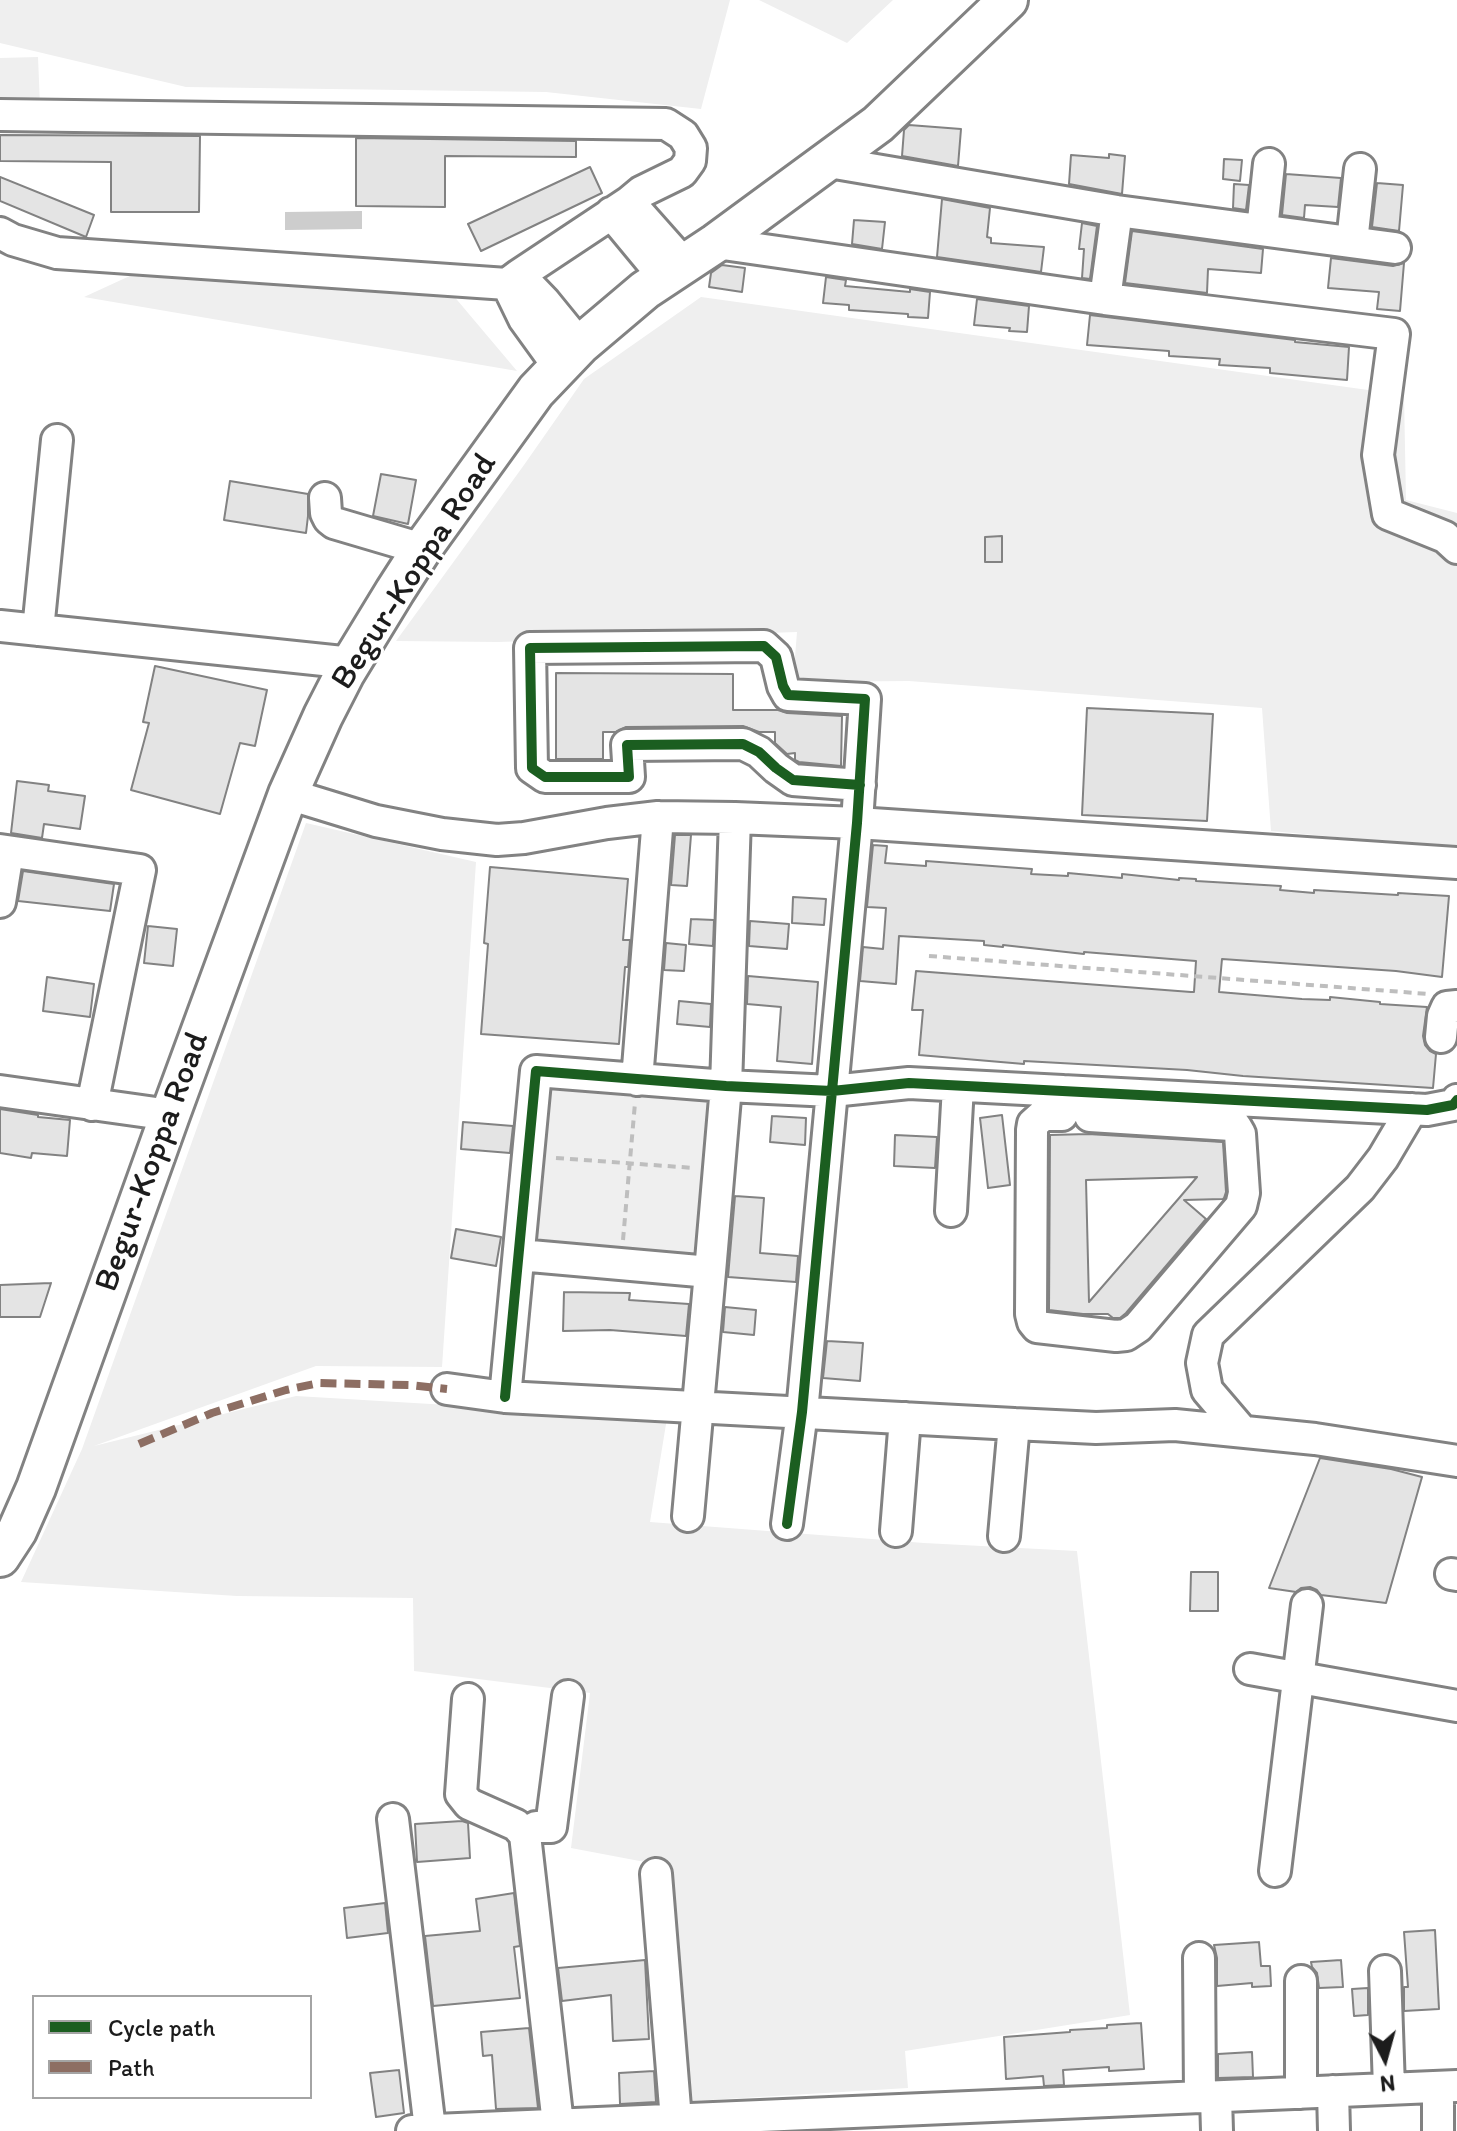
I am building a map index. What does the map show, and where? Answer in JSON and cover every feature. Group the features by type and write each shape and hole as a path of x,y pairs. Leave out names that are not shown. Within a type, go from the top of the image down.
{"main road":[{"name":"Begur-Koppa Road","path":"0,1557 17,1531 36,1488 288,794 323,716 422,549 536,391 569,355 645,290 716,243 878,124 1008,0"}],"street":[{"path":"0,115 666,124 683,135 691,148 690,161 682,172 641,192 513,279"},
{"path":"829,162 1117,211 1395,248"},
{"path":"1262,230 1269,164"},
{"path":"1352,242 1360,169"},
{"path":"620,207 674,271"},
{"path":"1105,299 1117,211"},
{"path":"0,233 57,253 513,279 545,302 569,355"},
{"path":"716,243 1105,299 1394,334 1378,455 1388,514 1445,537 1457,548"},
{"path":"38,630 57,440"},
{"path":"325,498 326,513 334,523 422,549"},
{"path":"0,626 352,663"},
{"path":"787,1524 802,1412 857,823 860,785 865,699 788,695 776,657 764,646 530,648 532,768 545,777 629,777 627,745 743,744 759,752 793,780 860,785"},
{"path":"604,777 607,823"},
{"path":"288,794 376,821 486,839 524,838 658,817 735,818 857,823 1457,863"},
{"path":"637,1080 658,817"},
{"path":"688,1516 726,1086 735,818"},
{"path":"0,902 4,851 140,870 92,1105"},
{"path":"1441,1037 1447,1000"},
{"path":"505,1397 536,1071 832,1091 909,1083 958,1086 1077,1104 1231,1125 1236,1127 1240,1134 1244,1193 1241,1206 1138,1327 1126,1335 1116,1336 1037,1327 1033,1322 1032,1130 1033,1124 1043,1115 1077,1104 1427,1110 1453,1105 1457,1100"},
{"path":"951,1211 958,1086"},
{"path":"0,1091 170,1115"},
{"path":"1242,1431 1207,1390 1202,1363 1208,1335 1360,1188 1383,1158 1412,1109"},
{"path":"519,1255 710,1272"},
{"path":"447,1389 505,1397 1014,1424 1096,1428 1175,1425 1315,1439 1457,1461"},
{"path":"896,1531 905,1418"},
{"path":"1004,1536 1014,1424"},
{"path":"1275,1871 1307,1605"},
{"path":"1250,1669 1457,1706"},
{"path":"525,1835 536,1827 551,1827 568,1696"},
{"path":"468,1699 461,1794 469,1804 516,1825 525,1835 558,2124"},
{"path":"393,1819 421,2130 510,2129 676,2120 1078,2117 1208,2097 1447,2086 1438,2131"},
{"path":"656,1874 676,2120"},
{"path":"1199,1958 1208,2097 1217,2131"},
{"path":"1385,1971 1389,2088"},
{"path":"1301,1981 1301,2093"},
{"path":"1333,2091 1334,2131"}],"path":[{"path":"929,956 1447,1000"},
{"path":"623,1240 637,1080"},
{"path":"556,1158 704,1169"}],"shaded area":[{"path":"0,0 730,0 701,109 546,92 186,87 0,43"},
{"path":"759,0 893,0 847,43"},
{"path":"38,57 40,105 0,106 0,58"},
{"path":"362,211 362,229 285,230 285,212"},
{"path":"158,263 431,269 517,371 84,297"},
{"path":"701,297 1404,395 1406,500 1457,513 1457,848 1271,831 1262,708 909,681 793,682 797,632 498,642 396,641 584,379"},
{"path":"306,823 476,862 442,1367 316,1366 94,1446 296,1396 667,1418 650,1522 1077,1551 1130,2015 905,2051 908,2088 692,2101 666,1866 571,1848 590,1693 414,1671 413,1598 237,1596 21,1582 82,1449"},
{"path":"530,1062 738,1079 722,1285 513,1269"}],"building":[{"path":"909,125 961,129 958,166 902,156 904,130"},
{"path":"0,135 200,136 199,212 111,212 111,162 0,161"},
{"path":"356,138 576,141 576,157 445,156 445,207 356,206"},
{"path":"1109,154 1125,156 1122,194 1069,184 1071,155 1109,158"},
{"path":"1224,159 1242,160 1240,181 1223,179"},
{"path":"590,167 602,193 481,251 468,224"},
{"path":"1286,174 1341,178 1338,207 1305,205 1304,218 1282,215"},
{"path":"0,177 94,215 86,237 0,201"},
{"path":"1377,183 1403,185 1399,231 1372,227"},
{"path":"1234,184 1249,185 1246,210 1233,208"},
{"path":"942,199 990,208 987,237 991,238 991,243 1044,247 1041,272 937,257"},
{"path":"854,220 885,222 882,249 852,244"},
{"path":"1082,223 1097,226 1090,279 1082,278 1084,249 1079,249"},
{"path":"1132,231 1263,249 1261,273 1208,269 1207,293 1125,283"},
{"path":"1331,258 1393,266 1404,263 1400,311 1377,309 1379,292 1328,288"},
{"path":"722,265 745,268 742,292 709,287 711,273"},
{"path":"826,277 846,280 845,286 930,292 928,318 849,310 849,305 823,303"},
{"path":"977,299 1029,306 1027,332 974,325"},
{"path":"1090,315 1349,347 1347,380 1270,373 1270,368 1219,365 1220,359 1169,356 1169,351 1087,345"},
{"path":"381,474 416,480 408,524 373,516"},
{"path":"230,481 308,494 306,533 224,520"},
{"path":"1002,536 1002,562 985,562 985,537"},
{"path":"155,666 267,690 255,746 240,743 220,814 131,790 149,723 143,722"},
{"path":"556,673 733,674 733,710 778,710 842,716 841,766 799,762 795,760 795,753 787,754 775,743 775,732 759,732 743,726 626,727 616,732 603,732 603,759 556,759"},
{"path":"1087,708 1213,714 1207,821 1082,815"},
{"path":"17,781 49,785 48,791 85,796 80,829 44,824 42,838 11,833"},
{"path":"675,835 691,835 687,886 671,885"},
{"path":"873,845 887,846 885,863 926,866 926,861 1032,869 1031,874 1068,876 1068,873 1122,878 1122,874 1196,879 1281,886 1280,890 1314,893 1314,890 1449,896 1442,977 1222,959 1219,992 1302,999 1330,1000 1330,997 1427,1007 1423,1036 1425,1045 1436,1054 1433,1088 919,1055 923,1010 912,1010 916,971 1194,992 1196,961 1084,954 984,945 984,941 899,936 896,984 860,981 863,947 883,949 886,908 867,907"},
{"path":"490,867 628,879 623,940 630,940 619,1044 481,1034"},
{"path":"23,871 114,884 110,911 18,901"},
{"path":"793,897 826,899 824,925 792,923"},
{"path":"691,919 714,920 713,946 689,944"},
{"path":"750,921 789,924 787,949 749,946"},
{"path":"148,926 177,929 173,966 144,963"},
{"path":"666,943 686,945 684,971 664,970"},
{"path":"748,976 818,982 812,1064 777,1061 781,1007 747,1004"},
{"path":"47,977 94,984 90,1017 43,1011"},
{"path":"679,1001 711,1004 710,1027 677,1024"},
{"path":"0,1109 70,1120 67,1156 32,1153 31,1158 0,1153"},
{"path":"1002,1115 1010,1185 988,1188 980,1118"},
{"path":"772,1116 806,1118 805,1145 770,1142"},
{"path":"463,1122 513,1126 510,1153 461,1149"},
{"path":"1088,1134 1223,1142 1224,1198 1184,1200 1206,1219 1120,1318 1108,1314 1049,1310 1050,1135","holes":["1197,1177 1089,1302 1086,1180"]},
{"path":"895,1135 937,1137 935,1168 894,1166"},
{"path":"735,1196 764,1198 760,1253 798,1256 796,1282 728,1277"},
{"path":"456,1229 501,1237 496,1266 451,1258"},
{"path":"51,1283 40,1317 0,1317 0,1285"},
{"path":"564,1292 630,1293 629,1300 689,1304 686,1336 610,1330 563,1331"},
{"path":"725,1307 756,1310 754,1335 723,1332"},
{"path":"827,1341 863,1343 860,1381 823,1378"},
{"path":"1320,1458 1422,1477 1386,1603 1321,1595 1310,1587 1296,1592 1269,1588"},
{"path":"1191,1572 1218,1572 1218,1611 1190,1611"},
{"path":"468,1823 470,1858 417,1862 415,1824"},
{"path":"514,1893 520,1946 514,1947 520,1998 433,2006 425,1936 480,1931 476,1899"},
{"path":"385,1903 388,1933 347,1938 344,1908"},
{"path":"1435,1930 1439,2009 1404,2011 1404,1987 1408,1987 1404,1932"},
{"path":"1259,1942 1261,1966 1270,1966 1271,1986 1252,1987 1252,1983 1217,1986 1214,1945"},
{"path":"645,1960 649,2039 613,2041 611,1995 562,2001 558,1968"},
{"path":"1341,1960 1343,1987 1319,1988 1317,1973 1311,1962"},
{"path":"1368,1988 1368,2015 1354,2016 1352,1989"},
{"path":"1141,2023 1144,2069 1109,2071 1109,2067 1063,2070 1064,2085 1044,2086 1043,2076 1006,2079 1004,2037"},
{"path":"529,2028 538,2108 496,2109 492,2055 483,2056 481,2032"},
{"path":"1252,2052 1253,2077 1218,2078 1218,2054"},
{"path":"399,2070 404,2113 376,2117 370,2073"},
{"path":"654,2071 656,2102 620,2104 619,2073"}],"marked path":[{"path":"139,1444 212,1413 319,1383 447,1389"}],"cycle path":[{"path":"787,1524 802,1412 857,823 865,699 788,695 776,657 764,646 530,648 532,768 545,777 629,777 627,745 743,744 759,752 793,780 860,785"},
{"path":"505,1397 536,1071 832,1091 909,1083 1427,1110 1453,1105 1457,1100"}]}
